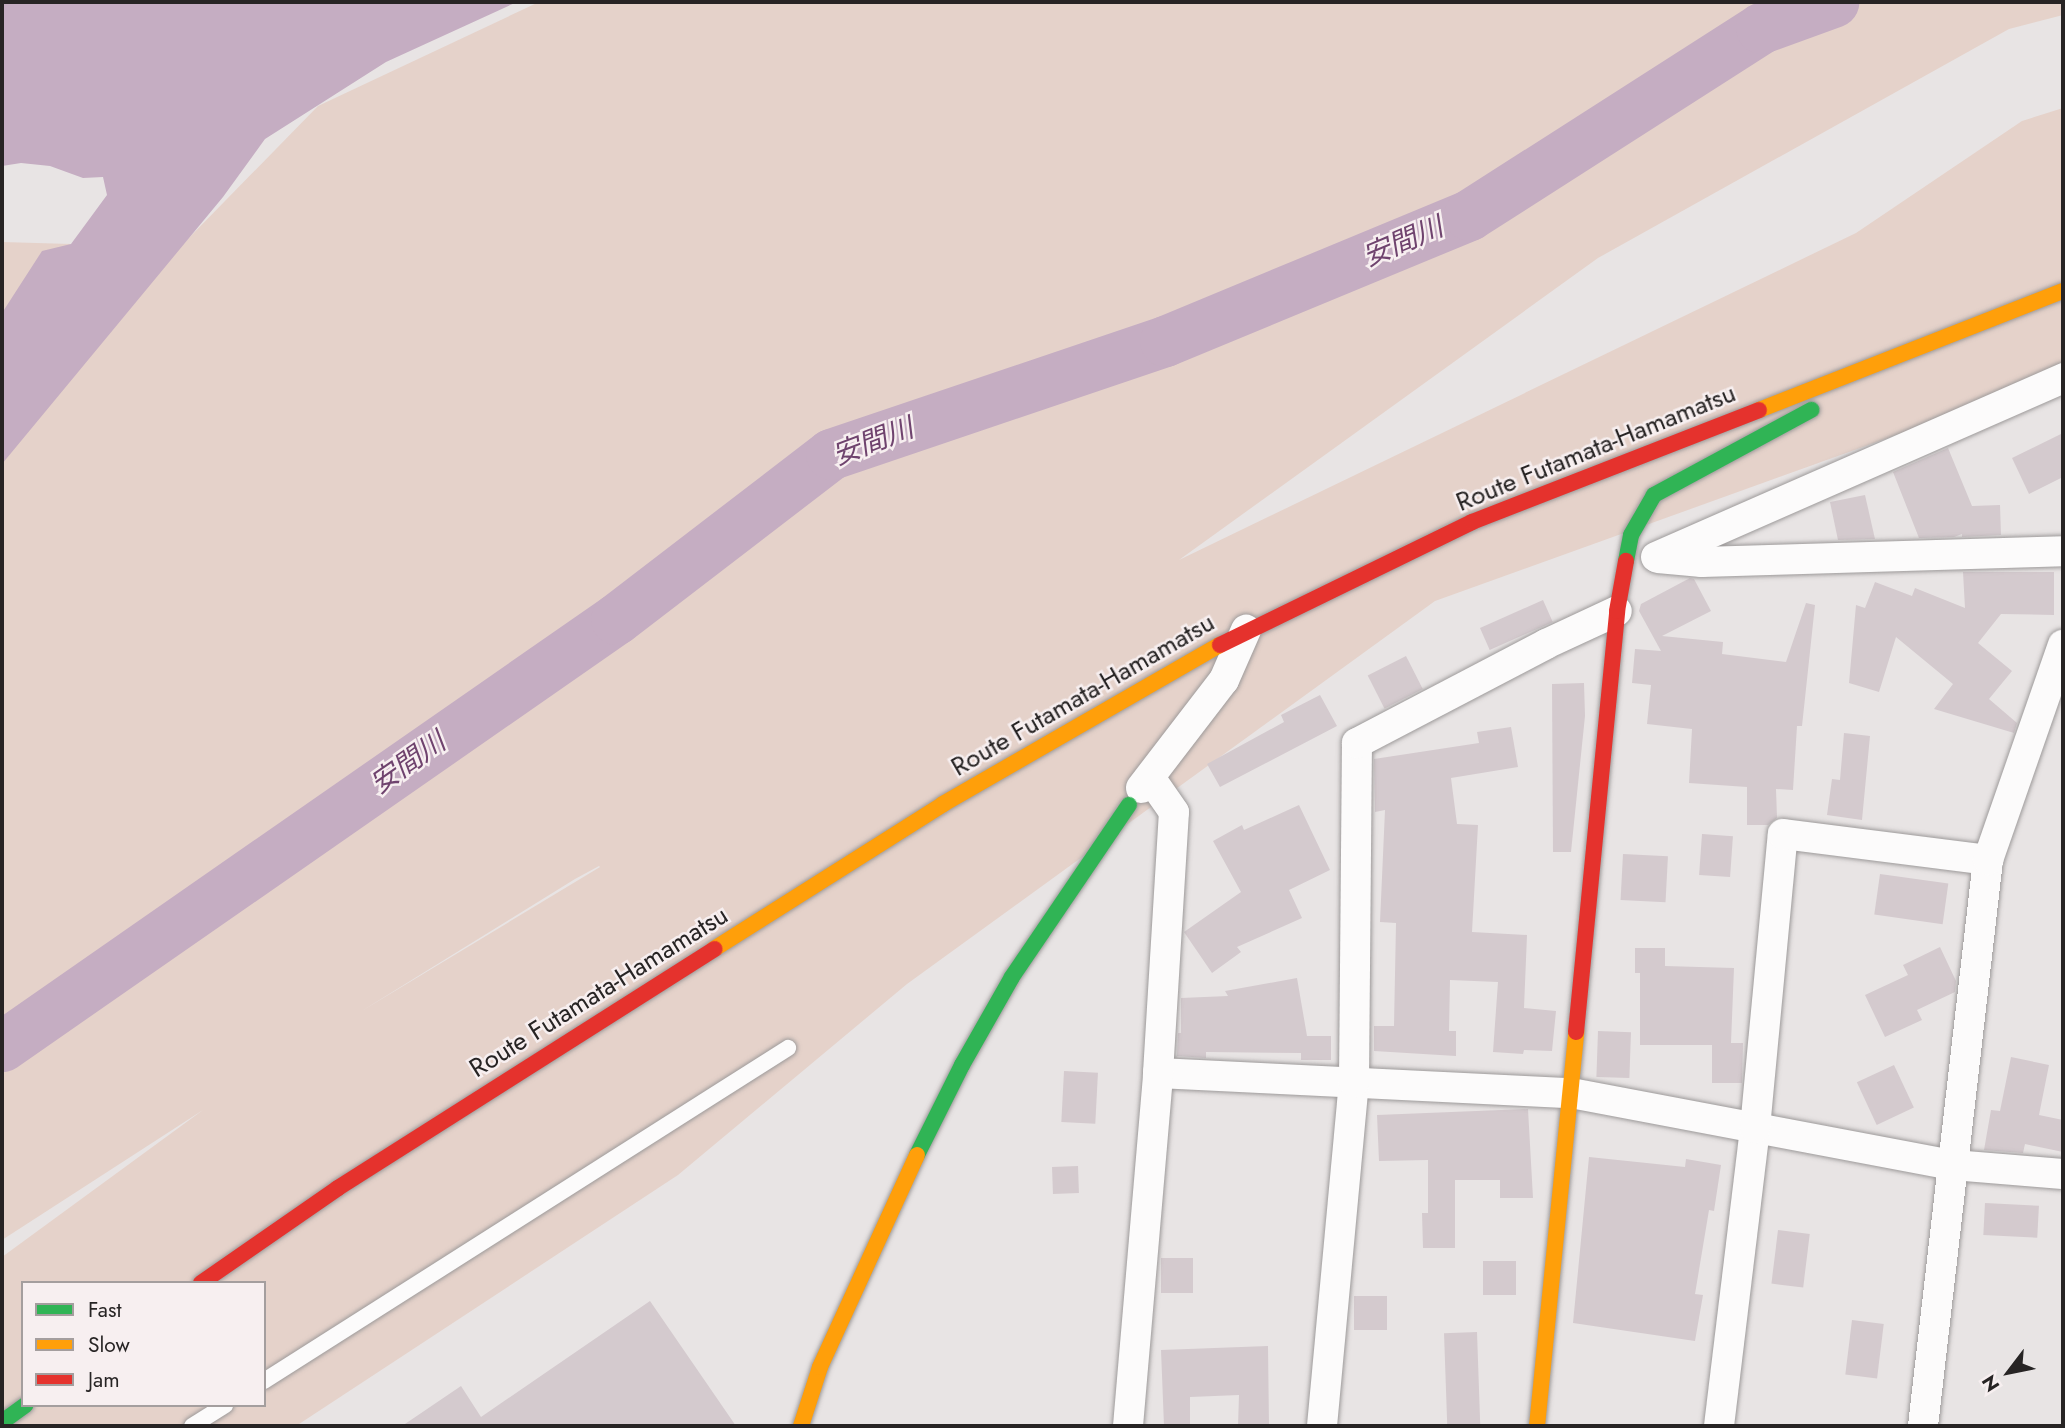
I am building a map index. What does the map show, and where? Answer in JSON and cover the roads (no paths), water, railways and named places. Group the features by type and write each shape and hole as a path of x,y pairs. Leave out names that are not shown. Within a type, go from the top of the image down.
{"main road":[{"name":"Route Futamata-Hamamatsu","path":"204,1281 338,1188 943,804 1246,630 1472,522 2063,291"},
{"path":"1537,1426 1617,611 1642,556 1631,535 1654,495 1808,414 1842,376"},
{"path":"801,1426 820,1367 889,1212 962,1065 1012,977 1129,804"},
{"path":"2,1422 22,1407"}],"street":[{"path":"1642,556 2063,378"},
{"path":"1642,556 1702,562 2063,551"},
{"path":"1322,1426 1354,1082 1357,743 1546,644 1617,611"},
{"path":"1151,779 1224,680 1246,630"},
{"path":"1923,1426 1988,860 2063,645"},
{"path":"1128,1426 1158,1073 1174,812 1149,776 1129,804"},
{"path":"1719,1426 1755,1128 1783,834 1988,860"},
{"path":"1158,1073 1571,1093 1953,1165 2063,1174"}],"lane":[{"path":"266,1380 788,1048"},
{"path":"192,1426 222,1407"}],"waterway":[{"name":"安間川","path":"2,1046 616,619 831,454 1165,341 1469,215 1761,28 1833,2"}]}
